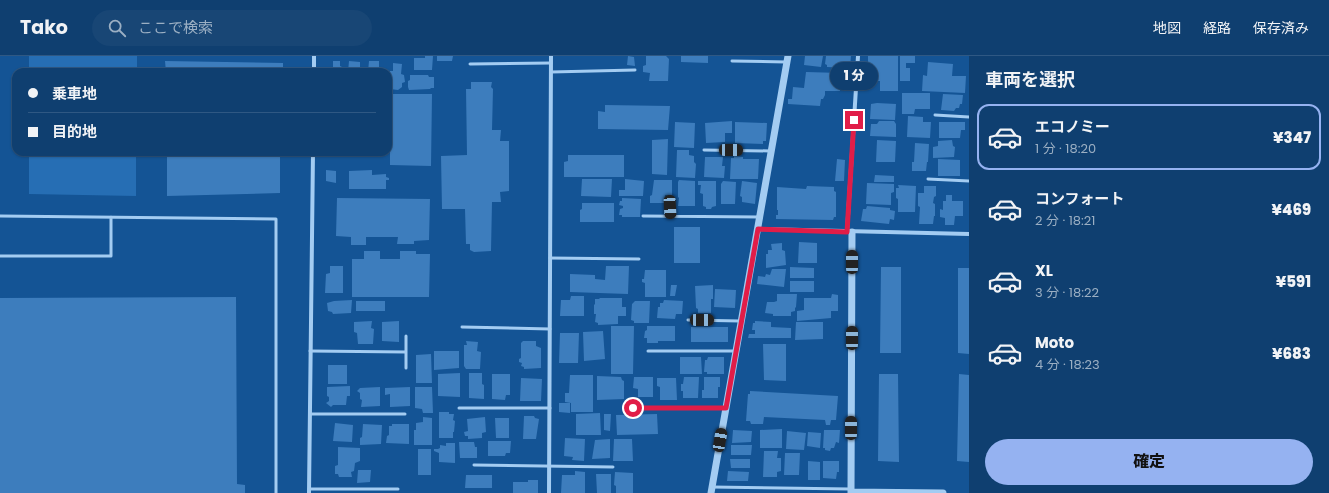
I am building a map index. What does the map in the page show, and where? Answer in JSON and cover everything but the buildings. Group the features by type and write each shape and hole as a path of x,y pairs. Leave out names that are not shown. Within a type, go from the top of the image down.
{"street":[{"path":"314,56 314,68"},
{"path":"549,493 551,56"},
{"path":"858,56 850,232 851,491 944,493"},
{"path":"712,490 788,59"},
{"path":"309,491 313,156"},
{"path":"758,229 969,234"}],"lane":[{"path":"732,61 788,59"},
{"path":"470,64 551,64"},
{"path":"551,72 635,70"},
{"path":"935,115 969,117"},
{"path":"704,150 772,151"},
{"path":"928,179 969,181"},
{"path":"670,199 671,216"},
{"path":"0,216 276,219 276,493"},
{"path":"643,216 760,217"},
{"path":"0,256 111,256 111,217"},
{"path":"550,258 639,259"},
{"path":"688,320 742,321"},
{"path":"462,327 550,329"},
{"path":"406,336 406,368"},
{"path":"648,350 736,351"},
{"path":"310,351 406,352"},
{"path":"459,408 550,408"},
{"path":"633,408 726,408"},
{"path":"310,414 405,414"},
{"path":"474,465 613,467"},
{"path":"309,491 398,489"},
{"path":"712,490 851,491"}],"shaded area":[{"path":"29,56 137,56 137,68 29,68"},
{"path":"29,156 136,156 136,196 29,194"}],"route":[{"path":"633,408 726,408 758,229 847,232 854,120"}]}
